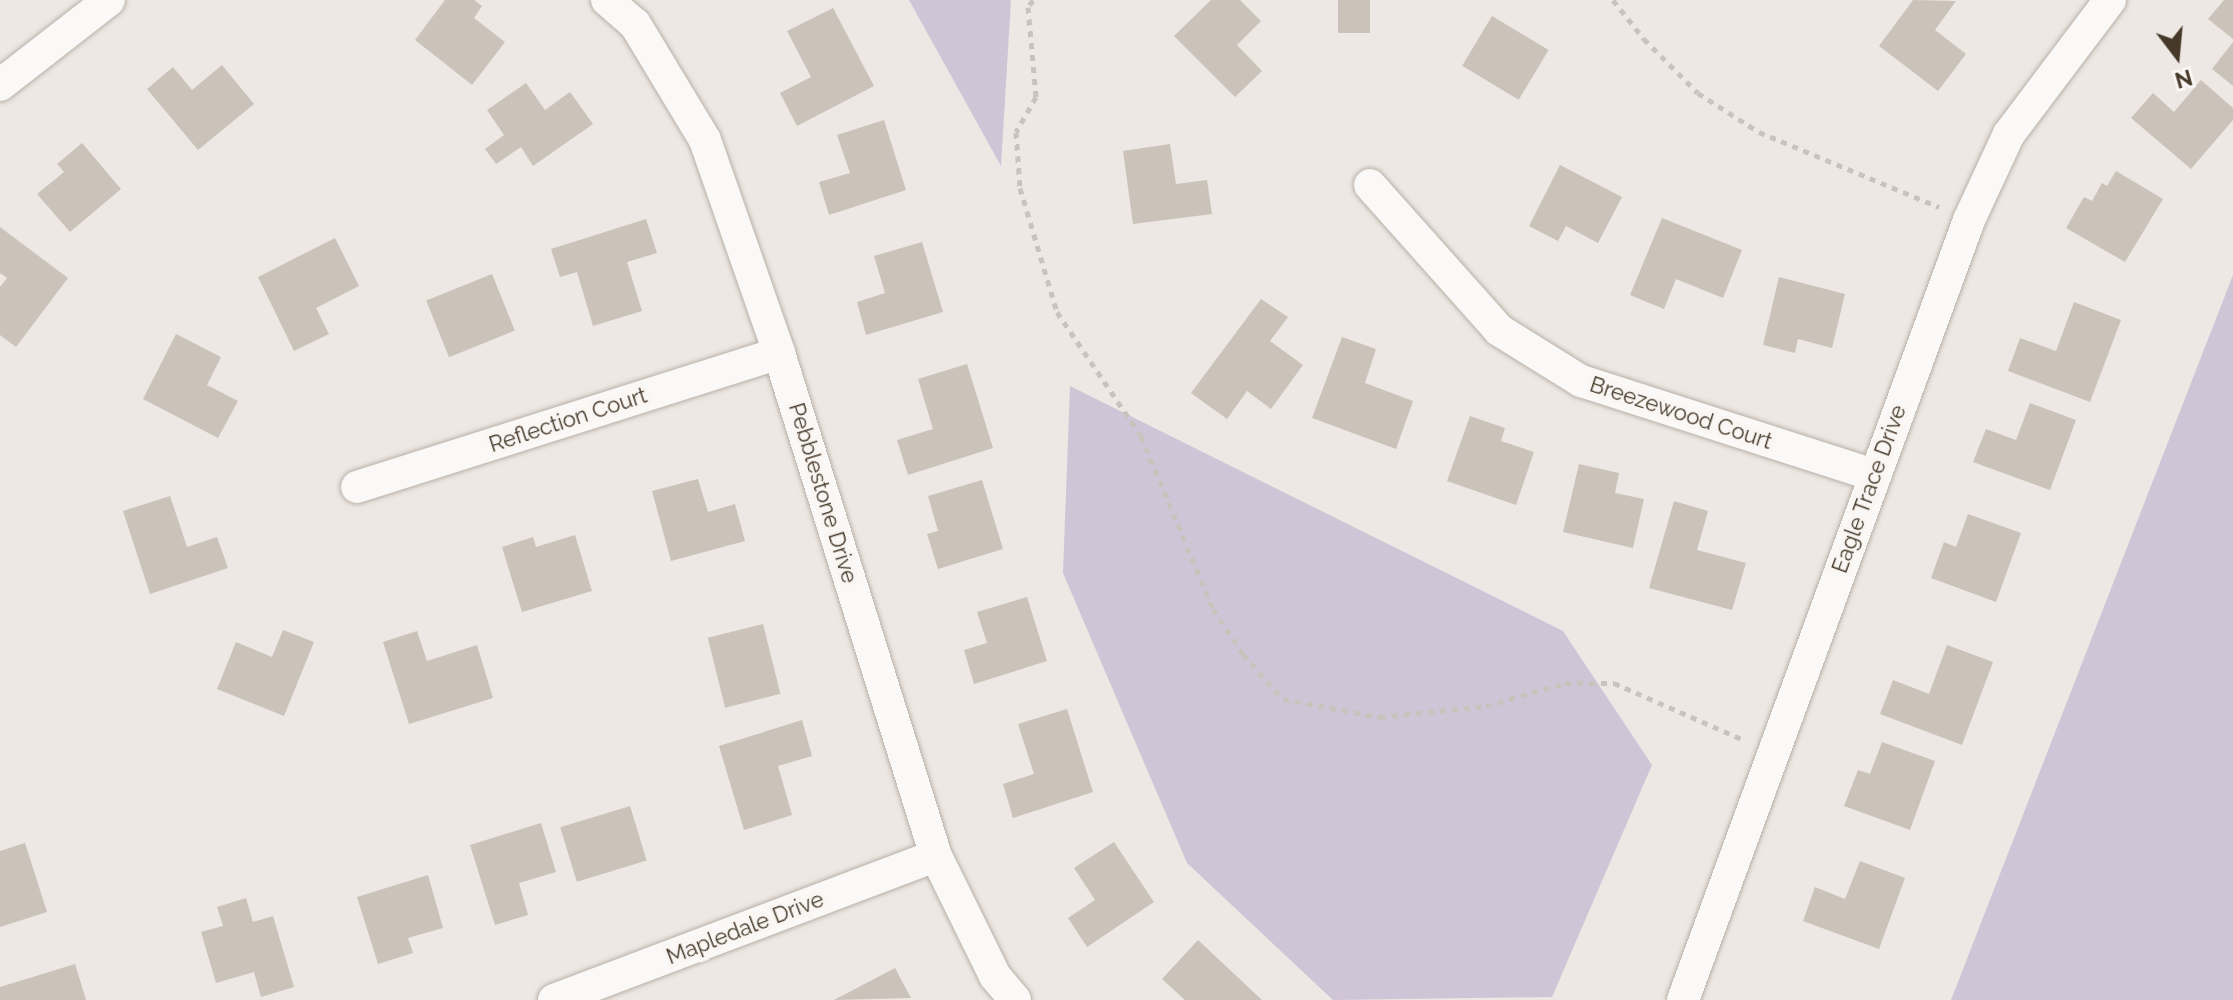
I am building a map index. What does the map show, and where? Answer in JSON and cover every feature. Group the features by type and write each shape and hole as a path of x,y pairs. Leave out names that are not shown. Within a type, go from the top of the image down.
{"street":[{"path":"0,85 109,0"},
{"name":"Pebblestone Drive","path":"607,0 635,24 705,140 779,353 936,856 995,976 1015,1000"},
{"name":"Eagle Trace Drive","path":"1683,1000 1969,220 2009,134 2105,2"},
{"name":"Breezewood Court","path":"1370,185 1499,330 1581,381 1873,475"},
{"name":"Reflection Court","path":"357,487 779,353"},
{"name":"Mapledale Drive","path":"554,1000 936,856"}],"path":[{"path":"1033,0 1028,7 1036,97 1016,132 1020,188 1057,312 1141,436 1213,609 1243,654 1283,699 1380,717 1486,706 1565,683 1614,683 1773,751"},
{"path":"1613,0 1644,39 1698,93 1759,132 1969,220"}],"shaded area":[{"path":"909,0 1011,0 1001,166"},
{"path":"2233,275 2233,1000 1951,1000"},
{"path":"1070,386 1563,631 1652,765 1552,997 1333,1000 1187,863 1063,573"}],"building":[{"path":"445,0 474,0 482,6 474,18 505,42 472,85 415,40"},
{"path":"1211,0 1240,0 1261,21 1237,45 1262,71 1235,97 1174,36"},
{"path":"1338,0 1370,0 1370,33 1338,33"},
{"path":"1913,0 1956,1 1935,30 1966,54 1938,91 1879,46"},
{"path":"2224,0 2233,0 2233,39 2208,19"},
{"path":"833,8 874,86 797,126 780,93 811,77 787,31"},
{"path":"1492,16 1549,50 1519,100 1462,66"},
{"path":"2233,42 2233,86 2212,69"},
{"path":"222,65 254,104 198,150 147,89 173,67 192,90"},
{"path":"2201,80 2233,108 2233,120 2191,169 2131,118 2153,93 2174,112"},
{"path":"526,83 545,110 570,92 593,124 533,166 521,147 496,164 485,149 504,135 487,110"},
{"path":"884,120 906,190 829,215 819,182 850,173 837,135"},
{"path":"82,143 121,189 70,232 37,194 64,172 57,164"},
{"path":"1170,144 1176,184 1207,180 1212,214 1133,224 1123,151"},
{"path":"1560,165 1622,197 1598,243 1566,226 1558,241 1529,226"},
{"path":"2116,171 2163,199 2125,262 2066,228 2084,197 2092,201 2102,183 2107,186"},
{"path":"1662,218 1742,250 1723,298 1676,279 1664,309 1630,295"},
{"path":"646,219 657,253 627,262 642,311 593,326 577,272 560,277 551,249"},
{"path":"0,227 68,278 16,347 0,335 0,287 7,278 0,273"},
{"path":"335,238 359,286 316,308 329,334 294,351 258,277"},
{"path":"922,242 943,312 866,335 857,302 885,293 874,256"},
{"path":"492,274 515,331 449,357 426,301"},
{"path":"1779,277 1845,294 1832,348 1798,339 1795,353 1763,345"},
{"path":"1261,299 1288,317 1270,341 1303,365 1271,409 1247,391 1227,419 1191,393"},
{"path":"2074,302 2121,320 2090,402 2008,371 2020,338 2056,351"},
{"path":"176,334 221,357 207,385 238,401 218,438 143,399"},
{"path":"1342,337 1376,349 1365,383 1413,401 1396,449 1312,418"},
{"path":"967,364 993,448 908,475 897,440 933,429 918,379"},
{"path":"2030,403 2076,420 2050,490 1973,462 1986,429 2016,440"},
{"path":"1470,416 1505,428 1501,441 1534,452 1516,505 1447,481"},
{"path":"1579,464 1619,473 1615,493 1644,499 1633,548 1563,532"},
{"path":"698,479 708,512 735,504 745,541 671,561 652,491"},
{"path":"982,480 1003,549 938,569 927,534 938,531 928,496"},
{"path":"170,496 187,547 217,537 228,568 150,594 123,511"},
{"path":"1674,501 1708,511 1697,550 1746,563 1732,610 1649,588"},
{"path":"1968,514 2021,533 1996,602 1931,578 1944,542 1956,547"},
{"path":"575,535 592,591 522,612 502,547 533,537 536,547"},
{"path":"1027,597 1047,661 974,684 964,650 987,643 977,612"},
{"path":"763,624 780,694 725,708 708,638"},
{"path":"283,630 314,642 284,716 217,689 236,642 272,657"},
{"path":"417,631 427,661 477,645 493,698 409,724 383,642"},
{"path":"1947,645 1993,662 1962,745 1880,714 1893,680 1929,694"},
{"path":"1067,709 1093,792 1013,818 1003,784 1034,774 1018,724"},
{"path":"802,720 812,756 778,766 792,815 744,830 719,746"},
{"path":"1882,742 1935,761 1910,830 1844,806 1858,770 1870,774"},
{"path":"630,806 647,861 577,882 560,827"},
{"path":"541,823 556,872 519,883 528,915 495,925 470,845"},
{"path":"1114,842 1154,902 1087,947 1068,918 1095,900 1074,868"},
{"path":"25,843 47,912 0,927 0,851"},
{"path":"1860,861 1905,878 1879,949 1803,921 1815,887 1845,899"},
{"path":"428,875 443,928 408,938 413,953 378,964 357,897"},
{"path":"246,898 253,922 273,916 294,987 261,997 254,972 216,983 201,932 223,926 217,907"},
{"path":"1198,940 1262,1000 1185,1000 1162,979"},
{"path":"75,964 86,1000 0,1000 0,987"},
{"path":"895,968 911,998 834,1000"}]}
